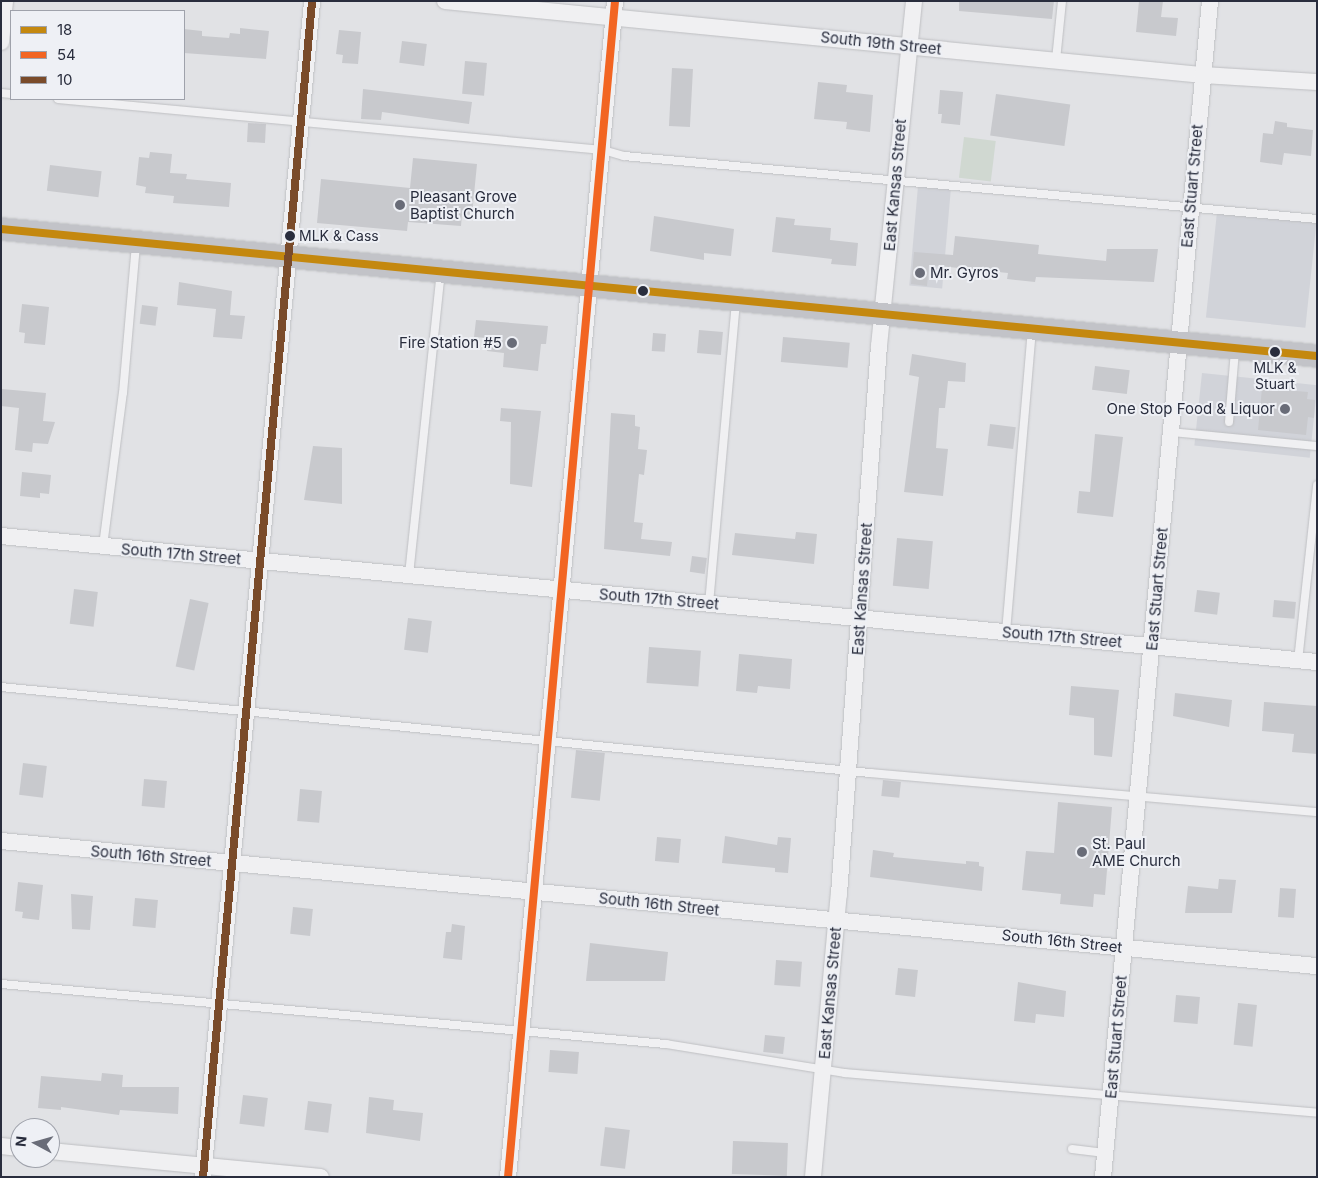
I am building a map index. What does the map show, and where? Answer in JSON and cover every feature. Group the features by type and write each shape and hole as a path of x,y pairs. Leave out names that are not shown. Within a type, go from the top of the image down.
{"street":[{"path":"1,42 4,1"},
{"path":"204,1171 312,1"},
{"name":"South 19th Street","path":"445,1 614,8 909,45 1203,75 1317,82"},
{"name":"East Kansas Street","path":"813,1177 837,921 882,314 894,178 914,1"},
{"name":"East Stuart Street","path":"1103,1177 1210,1"},
{"path":"508,1177 603,150 614,8"},
{"path":"1,228 1317,356"},
{"name":"South 17th Street","path":"1,536 1317,662"},
{"name":"South 16th Street","path":"1,841 1317,966"},
{"path":"60,1152 204,1171 321,1177"}],"lane":[{"path":"1056,60 1062,1"},
{"path":"68,100 603,150 624,156 894,178 1317,219"},
{"path":"103,546 123,393 136,242"},
{"path":"409,575 441,272"},
{"path":"709,604 736,300"},
{"path":"1006,632 1032,328"},
{"path":"1229,422 1236,348"},
{"path":"1172,432 1317,446"},
{"path":"1298,660 1317,486"},
{"path":"1,687 245,712 1317,812"},
{"path":"1,984 666,1044 823,1068 1110,1096 1317,1113"},
{"path":"1072,1149 1105,1154"}],"shaded area":[{"path":"964,137 996,141 991,182 959,178"},
{"path":"918,186 951,189 942,288 909,286"},
{"path":"1217,212 1316,222 1305,328 1206,317"},
{"path":"1202,373 1317,385 1310,458 1194,446"}],"building":[{"path":"959,1 1054,1 1052,19 959,11"},
{"path":"1139,1 1163,1 1161,17 1178,18 1176,36 1136,32"},
{"path":"240,28 269,31 266,59 185,53 185,29 202,31 202,36 229,38 230,33 240,34"},
{"path":"339,30 361,32 358,64 342,63 343,55 336,54"},
{"path":"402,41 427,44 424,66 399,63"},
{"path":"465,61 487,63 484,96 462,94"},
{"path":"672,68 693,69 690,127 669,126"},
{"path":"818,82 847,85 846,92 873,95 870,132 846,129 847,122 814,119"},
{"path":"363,89 472,102 469,124 382,112 381,120 361,119"},
{"path":"940,90 963,92 960,125 941,123 942,114 938,114"},
{"path":"996,94 1070,104 1064,146 990,136"},
{"path":"1275,121 1287,123 1287,127 1313,130 1311,156 1284,153 1282,165 1260,162 1263,133 1273,134"},
{"path":"248,123 266,124 265,143 247,142"},
{"path":"150,152 172,154 170,173 187,174 186,179 231,183 229,207 173,203 174,196 145,193 146,187 136,185 139,157 149,158"},
{"path":"413,158 477,164 472,215 462,214 461,226 408,222 407,231 317,223 321,179 410,188"},
{"path":"50,165 102,171 98,197 47,191"},
{"path":"654,216 734,229 731,256 704,253 704,260 650,251"},
{"path":"776,217 795,219 794,225 831,228 830,240 858,243 856,266 831,264 832,259 772,252"},
{"path":"955,236 1039,245 1038,254 1106,261 1107,249 1158,249 1154,282 1036,277 1035,282 1007,279 1008,273 929,265 927,286 911,284 914,252 953,255"},
{"path":"179,282 232,291 230,315 245,316 242,339 213,337 216,309 177,305"},
{"path":"22,304 49,307 45,345 24,343 25,333 19,332"},
{"path":"142,305 158,307 156,326 140,324"},
{"path":"476,320 548,326 546,344 541,344 538,371 503,367 504,353 487,351 488,338 474,337"},
{"path":"699,330 723,332 721,355 697,353"},
{"path":"653,333 666,334 665,352 652,351"},
{"path":"783,337 850,343 848,368 781,362"},
{"path":"912,354 966,363 965,382 948,381 945,408 939,408 936,448 948,449 943,496 904,492 919,377 909,375"},
{"path":"1095,366 1130,370 1127,394 1092,390"},
{"path":"1262,388 1308,392 1307,399 1315,400 1314,418 1308,417 1306,435 1258,430"},
{"path":"2,389 46,393 43,421 55,422 48,444 33,443 32,452 15,450 19,408 1,406"},
{"path":"501,408 541,411 532,487 510,484 511,422 500,421"},
{"path":"611,413 635,415 635,426 640,427 638,449 647,450 644,475 639,474 634,522 643,523 641,539 672,542 670,556 604,549"},
{"path":"990,424 1016,427 1013,449 987,446"},
{"path":"1095,434 1123,437 1113,517 1077,513 1079,491 1090,492"},
{"path":"313,446 342,448 342,504 304,500"},
{"path":"22,472 51,475 49,494 40,493 40,498 20,496"},
{"path":"796,532 817,534 814,564 732,555 735,533 795,539"},
{"path":"897,538 933,541 929,589 893,586"},
{"path":"692,556 707,558 705,574 690,572"},
{"path":"74,589 98,592 94,627 70,624"},
{"path":"1197,590 1220,593 1217,615 1194,612"},
{"path":"190,599 209,603 194,670 176,666"},
{"path":"1274,600 1296,602 1294,619 1273,617"},
{"path":"408,618 432,621 428,653 404,650"},
{"path":"649,647 701,651 698,687 646,683"},
{"path":"739,654 792,659 790,689 758,686 757,693 736,691"},
{"path":"1071,686 1119,690 1112,757 1094,755 1094,718 1069,715"},
{"path":"1175,693 1232,700 1229,727 1173,716"},
{"path":"1264,702 1317,706 1317,754 1292,752 1294,734 1262,731"},
{"path":"576,750 605,753 600,801 571,798"},
{"path":"23,763 47,766 43,798 19,795"},
{"path":"144,779 167,781 165,808 142,806"},
{"path":"883,780 901,782 899,798 881,796"},
{"path":"300,789 322,791 319,823 297,821"},
{"path":"1058,802 1112,807 1105,895 1094,894 1093,907 1060,904 1061,894 1022,890 1026,851 1054,853"},
{"path":"725,836 777,845 778,837 791,838 788,873 775,872 775,868 722,863"},
{"path":"657,837 681,839 679,863 655,861"},
{"path":"873,850 894,853 893,857 966,864 966,861 979,862 979,866 984,867 982,891 870,877"},
{"path":"1219,879 1236,880 1232,913 1185,913 1188,886 1218,889"},
{"path":"18,882 43,885 39,920 22,918 23,912 15,911"},
{"path":"1280,888 1296,889 1294,918 1278,917"},
{"path":"71,894 93,896 90,930 72,929"},
{"path":"135,898 158,900 155,928 133,926"},
{"path":"293,907 313,909 310,936 290,934"},
{"path":"452,924 465,926 462,960 443,958 446,932 451,932"},
{"path":"590,943 668,952 665,981 586,981"},
{"path":"776,960 802,962 800,987 774,985"},
{"path":"898,968 918,970 915,997 895,995"},
{"path":"1018,982 1066,991 1064,1017 1036,1014 1035,1023 1014,1021"},
{"path":"1176,995 1200,997 1198,1024 1174,1022"},
{"path":"1238,1003 1257,1005 1253,1047 1234,1045"},
{"path":"765,1035 785,1037 783,1054 763,1052"},
{"path":"550,1050 579,1052 577,1074 548,1072"},
{"path":"102,1073 123,1075 122,1087 179,1087 178,1114 120,1110 119,1115 61,1107 61,1110 38,1108 41,1076 101,1081"},
{"path":"243,1095 268,1098 264,1127 239,1124"},
{"path":"369,1097 394,1100 393,1110 423,1113 420,1141 366,1133"},
{"path":"308,1101 332,1104 328,1133 304,1130"},
{"path":"605,1127 630,1130 625,1169 600,1166"},
{"path":"733,1141 788,1143 787,1176 732,1174"}],"transit line":[{"name":"10","path":"203,1177 312,1"},
{"name":"54","path":"508,1177 615,1"},
{"name":"18","path":"1,229 1317,356"}],"place":[{"name":"Pleasant Grove Baptist Church","path":"400,205"},
{"name":"MLK & Cass","path":"290,236"},
{"name":"Mr. Gyros","path":"920,273"},
{"name":"Fire Station #5","path":"512,343"},
{"name":"MLK & Stuart","path":"1275,352"},
{"name":"One Stop Food & Liquor","path":"1285,409"},
{"name":"St. Paul AME Church","path":"1082,852"}]}
